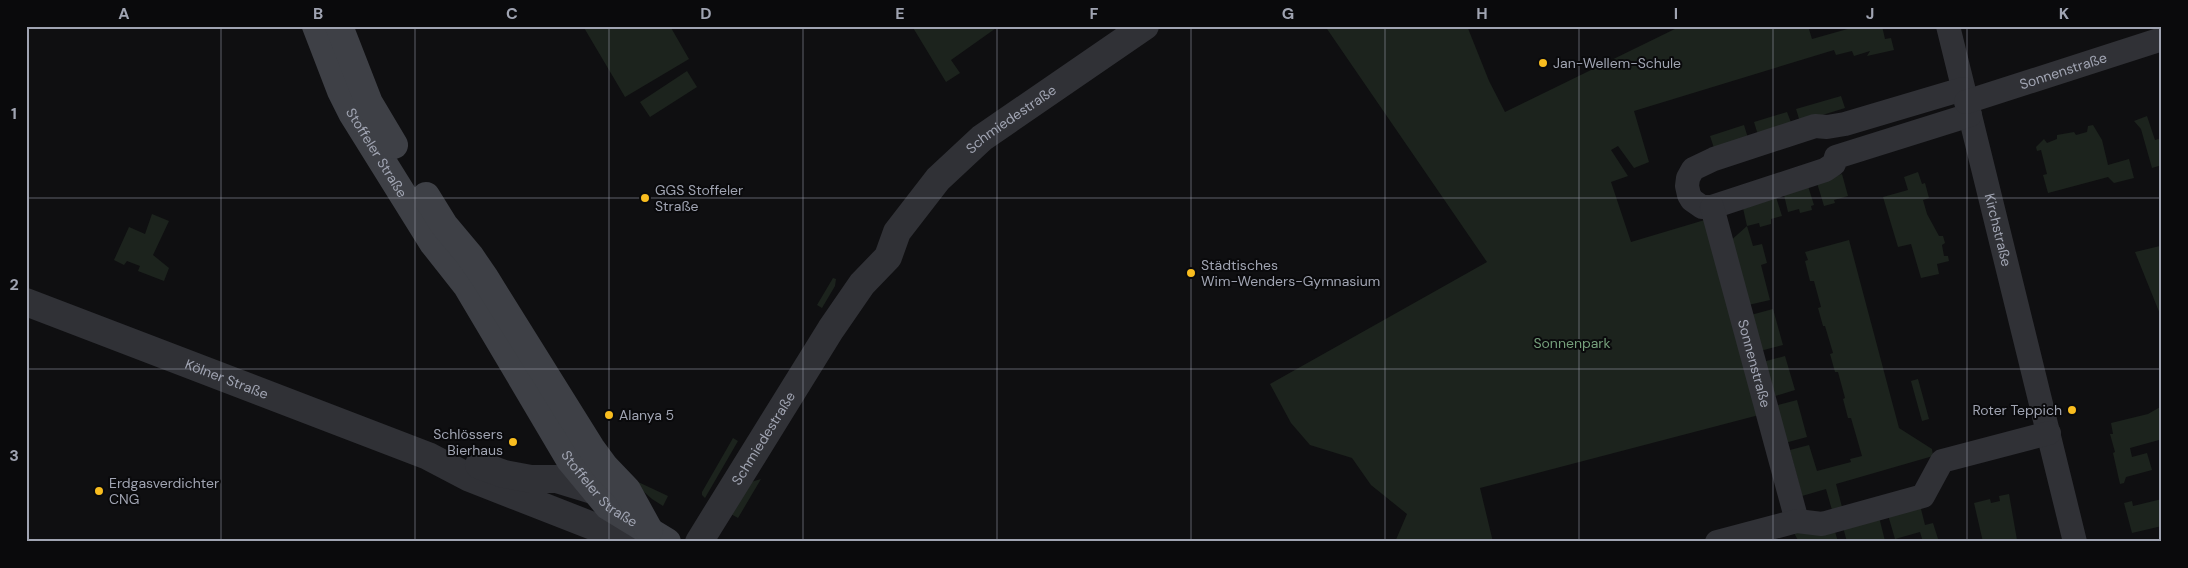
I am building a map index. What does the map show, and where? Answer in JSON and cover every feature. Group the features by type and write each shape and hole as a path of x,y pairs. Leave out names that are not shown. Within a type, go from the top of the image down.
{"main road":[{"name":"Stoffeler Straße","path":"316,26 341,91 352,113 433,243 467,286 564,470 595,490 608,506 659,537"},
{"name":"Stoffeler Straße","path":"338,26 366,95 382,126 444,225 470,256 485,278 591,448 605,467 627,490 659,537"}],"street":[{"name":"Schmiedestraße","path":"700,542 831,329 862,284 873,248 897,232 938,179 972,146 1145,26"},
{"name":"Kirchstraße","path":"1948,26 2075,542"},
{"name":"Sonnenstraße","path":"1966,102 1827,127 1815,126 1807,128 1701,164 1693,169 1686,186 1692,200 1702,207 1712,207 1826,170 1834,164 1836,157 1966,102 2162,39"},
{"path":"1827,127 1836,157"},
{"name":"Sonnenstraße","path":"1712,207 1797,521"},
{"name":"Kölner Straße","path":"26,302 428,456 478,482 608,532 659,537"},
{"path":"1717,542 1797,521 1822,524 1923,496 1942,461 2048,433"},
{"name":"Kölner Straße","path":"428,456 477,464 504,474 531,480 564,470"}],"green space":[{"path":"583,26 670,26 689,59 625,97"},
{"path":"912,26 999,26 951,60 960,73 946,82"},
{"name":"Sonnenpark","path":"1325,26 1467,26 1489,81 1505,112 1681,26 1808,26 1812,39 1851,28 1851,26 1882,26 1885,39 1891,38 1894,50 1867,56 1870,51 1854,56 1852,51 1836,55 1834,50 1634,111 1649,162 1634,168 1618,146 1611,150 1628,176 1611,182 1631,242 1708,219 1759,415 1480,488 1493,542 1395,542 1407,514 1371,485 1352,458 1310,445 1291,423 1270,384 1487,262"},
{"path":"687,71 697,87 650,117 640,102"},
{"path":"1841,96 1845,108 1800,122 1796,109"},
{"path":"1787,112 1792,125 1758,135 1754,122"},
{"path":"2147,116 2155,140 2162,138 2162,165 2152,168 2141,129 2134,121"},
{"path":"1744,125 1748,138 1714,148 1710,136"},
{"path":"2093,125 2102,140 2108,165 2129,159 2134,178 2114,183 2108,177 2048,193 2043,175 2047,174 2041,150 2037,151 2036,147 2044,139 2047,143 2057,139 2057,135 2074,132 2076,135 2087,132 2088,126"},
{"path":"1918,172 1922,184 1925,183 1929,198 1923,200 1927,214 1939,236 1943,236 1945,243 1942,245 1944,256 1948,256 1949,261 1937,264 1939,274 1921,278 1911,244 1898,247 1883,197 1908,190 1904,177"},
{"path":"1842,174 1848,196 1834,200 1835,203 1824,206 1817,183"},
{"path":"1808,186 1814,205 1811,206 1812,210 1800,213 1799,209 1788,212 1784,195"},
{"path":"1776,197 1782,216 1771,219 1771,224 1760,227 1759,223 1747,226 1743,208"},
{"path":"152,214 169,221 153,255 169,268 164,281 138,271 140,266 127,261 124,265 114,260 129,227 145,234"},
{"path":"1747,226 1753,246 1762,244 1767,263 1761,265 1770,300 1744,306 1728,243"},
{"path":"1849,240 1899,428 1932,449 1933,456 1836,484 1842,507 1832,510 1826,489 1802,496 1790,450 1809,445 1817,471 1851,462 1850,459 1862,456 1851,418 1848,418 1838,372 1835,372 1830,354 1833,353 1818,308 1821,307 1814,281 1810,281 1805,261 1808,260 1805,252"},
{"path":"2160,246 2162,254 2162,319 2135,252"},
{"path":"833,278 836,279 835,286 822,308 817,305"},
{"path":"1773,309 1783,345 1756,352 1747,316"},
{"path":"1785,356 1795,390 1769,398 1759,363"},
{"path":"1918,379 1929,419 1922,421 1911,381"},
{"path":"1797,400 1807,437 1781,444 1771,407"},
{"path":"2162,406 2162,445 2159,440 2130,448 2132,457 2147,453 2152,470 2126,477 2124,483 2120,484 2110,434 2113,434 2111,423 2148,414"},
{"path":"733,438 738,441 705,498 702,492"},
{"path":"761,479 738,518 731,514 751,482"},
{"path":"636,481 668,496 663,506 634,483"},
{"path":"2009,494 2017,540 2020,540 2020,542 1983,542 1974,503 1990,499 1991,503 2000,501 1999,496"},
{"path":"2162,499 2162,526 2132,533 2124,503 2132,501 2133,506"},
{"path":"1920,505 1925,525 1933,523 1939,542 1923,542 1920,532 1895,539 1888,515"},
{"path":"1879,517 1885,541 1847,542 1843,527"},
{"path":"1834,528 1838,542 1799,542 1794,533"}],"place":[{"name":"Jan-Wellem-Schule","path":"1543,63"},
{"name":"GGS Stoffeler Straße","path":"645,198"},
{"name":"Städtisches Wim-Wenders-Gymnasium","path":"1191,273"},
{"name":"Roter Teppich","path":"2072,410"},
{"name":"Alanya 5","path":"609,415"},
{"name":"Schlössers Bierhaus","path":"513,442"},
{"name":"Erdgasverdichter CNG","path":"99,491"}]}
